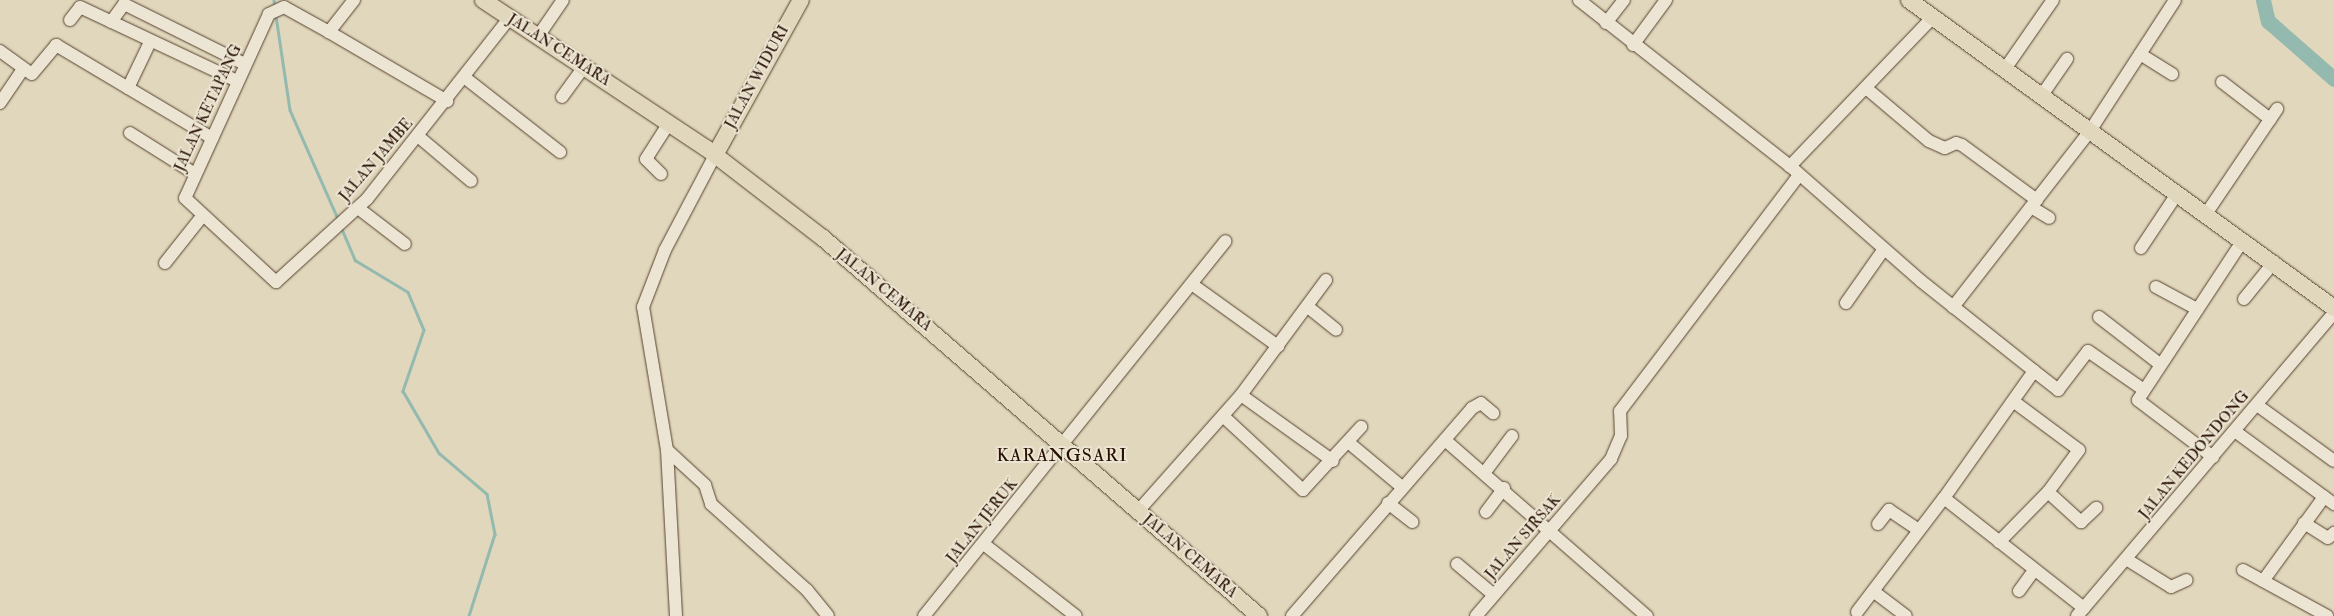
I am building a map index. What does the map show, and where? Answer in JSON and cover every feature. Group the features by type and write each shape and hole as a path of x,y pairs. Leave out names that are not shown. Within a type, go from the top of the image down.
{"main road":[{"name":"JALAN CEMARA","path":"483,0 539,35 715,155 823,238 1064,444 1259,616"},
{"name":"JALAN WIDURI","path":"715,155 801,0"},
{"path":"1909,0 2274,262 2334,308"}],"street":[{"path":"329,32 354,0"},
{"path":"539,35 563,0"},
{"path":"1579,0 1633,45 1795,171 1953,307 2058,390 2088,351 2144,390"},
{"path":"1606,23 1624,0"},
{"path":"1633,45 1666,0"},
{"path":"2005,69 2053,0"},
{"path":"1953,307 2090,131 2175,0"},
{"path":"111,22 124,4 245,64"},
{"name":"JALAN KETAPANG","path":"203,215 185,198 245,64 281,6 447,101"},
{"path":"70,20 80,7 150,42 237,81"},
{"name":"JALAN JAMBE","path":"203,215 276,282 358,208 419,137 510,17"},
{"name":"JALAN SIRSAK","path":"1476,616 1595,479 1619,444 1620,411 1795,171 1866,88 1932,17"},
{"path":"128,88 150,42"},
{"path":"0,51 32,74 56,45 212,138"},
{"path":"2140,54 2172,74"},
{"path":"2042,95 2066,59"},
{"path":"562,97 585,66"},
{"path":"0,104 23,69"},
{"path":"464,77 560,152"},
{"path":"2206,214 2273,114 2222,82"},
{"path":"1866,88 1929,141 1945,148 1956,143 1962,145 2034,203 2049,218"},
{"path":"661,174 646,159 669,123"},
{"path":"130,133 195,174"},
{"path":"419,137 471,181"},
{"path":"676,616 667,450 643,307 665,250 715,155"},
{"path":"2141,248 2177,194"},
{"path":"358,208 406,244"},
{"path":"166,263 203,215"},
{"name":"JALAN JERUK","path":"924,616 985,545 1192,286 1225,240"},
{"path":"2214,457 2139,405 2144,390 2243,240"},
{"path":"1846,303 1884,249"},
{"path":"2244,299 2274,262"},
{"path":"1139,510 1241,395 1308,307 1326,280"},
{"path":"1192,286 1278,346"},
{"path":"2156,287 2197,309"},
{"path":"1308,307 1336,330"},
{"name":"JALAN KEDONDONG","path":"2080,612 2236,432 2334,313"},
{"path":"2100,317 2161,366"},
{"path":"1857,612 1917,529 1944,498 2034,371"},
{"path":"1241,395 1333,461"},
{"path":"2000,542 2048,492 2079,450 2012,401"},
{"path":"1292,616 1388,503 1477,404 1494,413"},
{"path":"2257,405 2334,461"},
{"path":"1223,416 1300,490 1308,489 1361,426"},
{"path":"2236,432 2329,500 2304,523 2263,581"},
{"path":"1485,472 1512,436"},
{"path":"1445,440 1504,488 1647,616"},
{"path":"1348,442 1402,487"},
{"path":"667,450 705,485 711,504 807,590 828,616"},
{"path":"1486,512 1504,488"},
{"path":"2048,492 2081,522 2096,508"},
{"path":"1944,498 2034,570 2080,612"},
{"path":"1388,503 1412,522"},
{"path":"1878,524 1889,510 1917,529"},
{"path":"2304,523 2328,538 2334,533"},
{"path":"985,545 1076,616"},
{"path":"2126,559 2171,587 2187,580"},
{"path":"1457,564 1494,595"},
{"path":"2019,591 2034,570"},
{"path":"2243,570 2327,616"},
{"path":"1873,590 1906,616"},
{"path":"2331,616 2334,612"}],"waterway":[{"path":"274,0 275,8"},
{"path":"2263,0 2268,21 2334,79"},
{"path":"276,16 290,110 338,219"},
{"path":"342,229 355,260 408,292 424,330 403,391 439,453 487,494 495,534 469,616"}],"district":[{"name":"KARANGSARI","path":"1062,456"}]}
